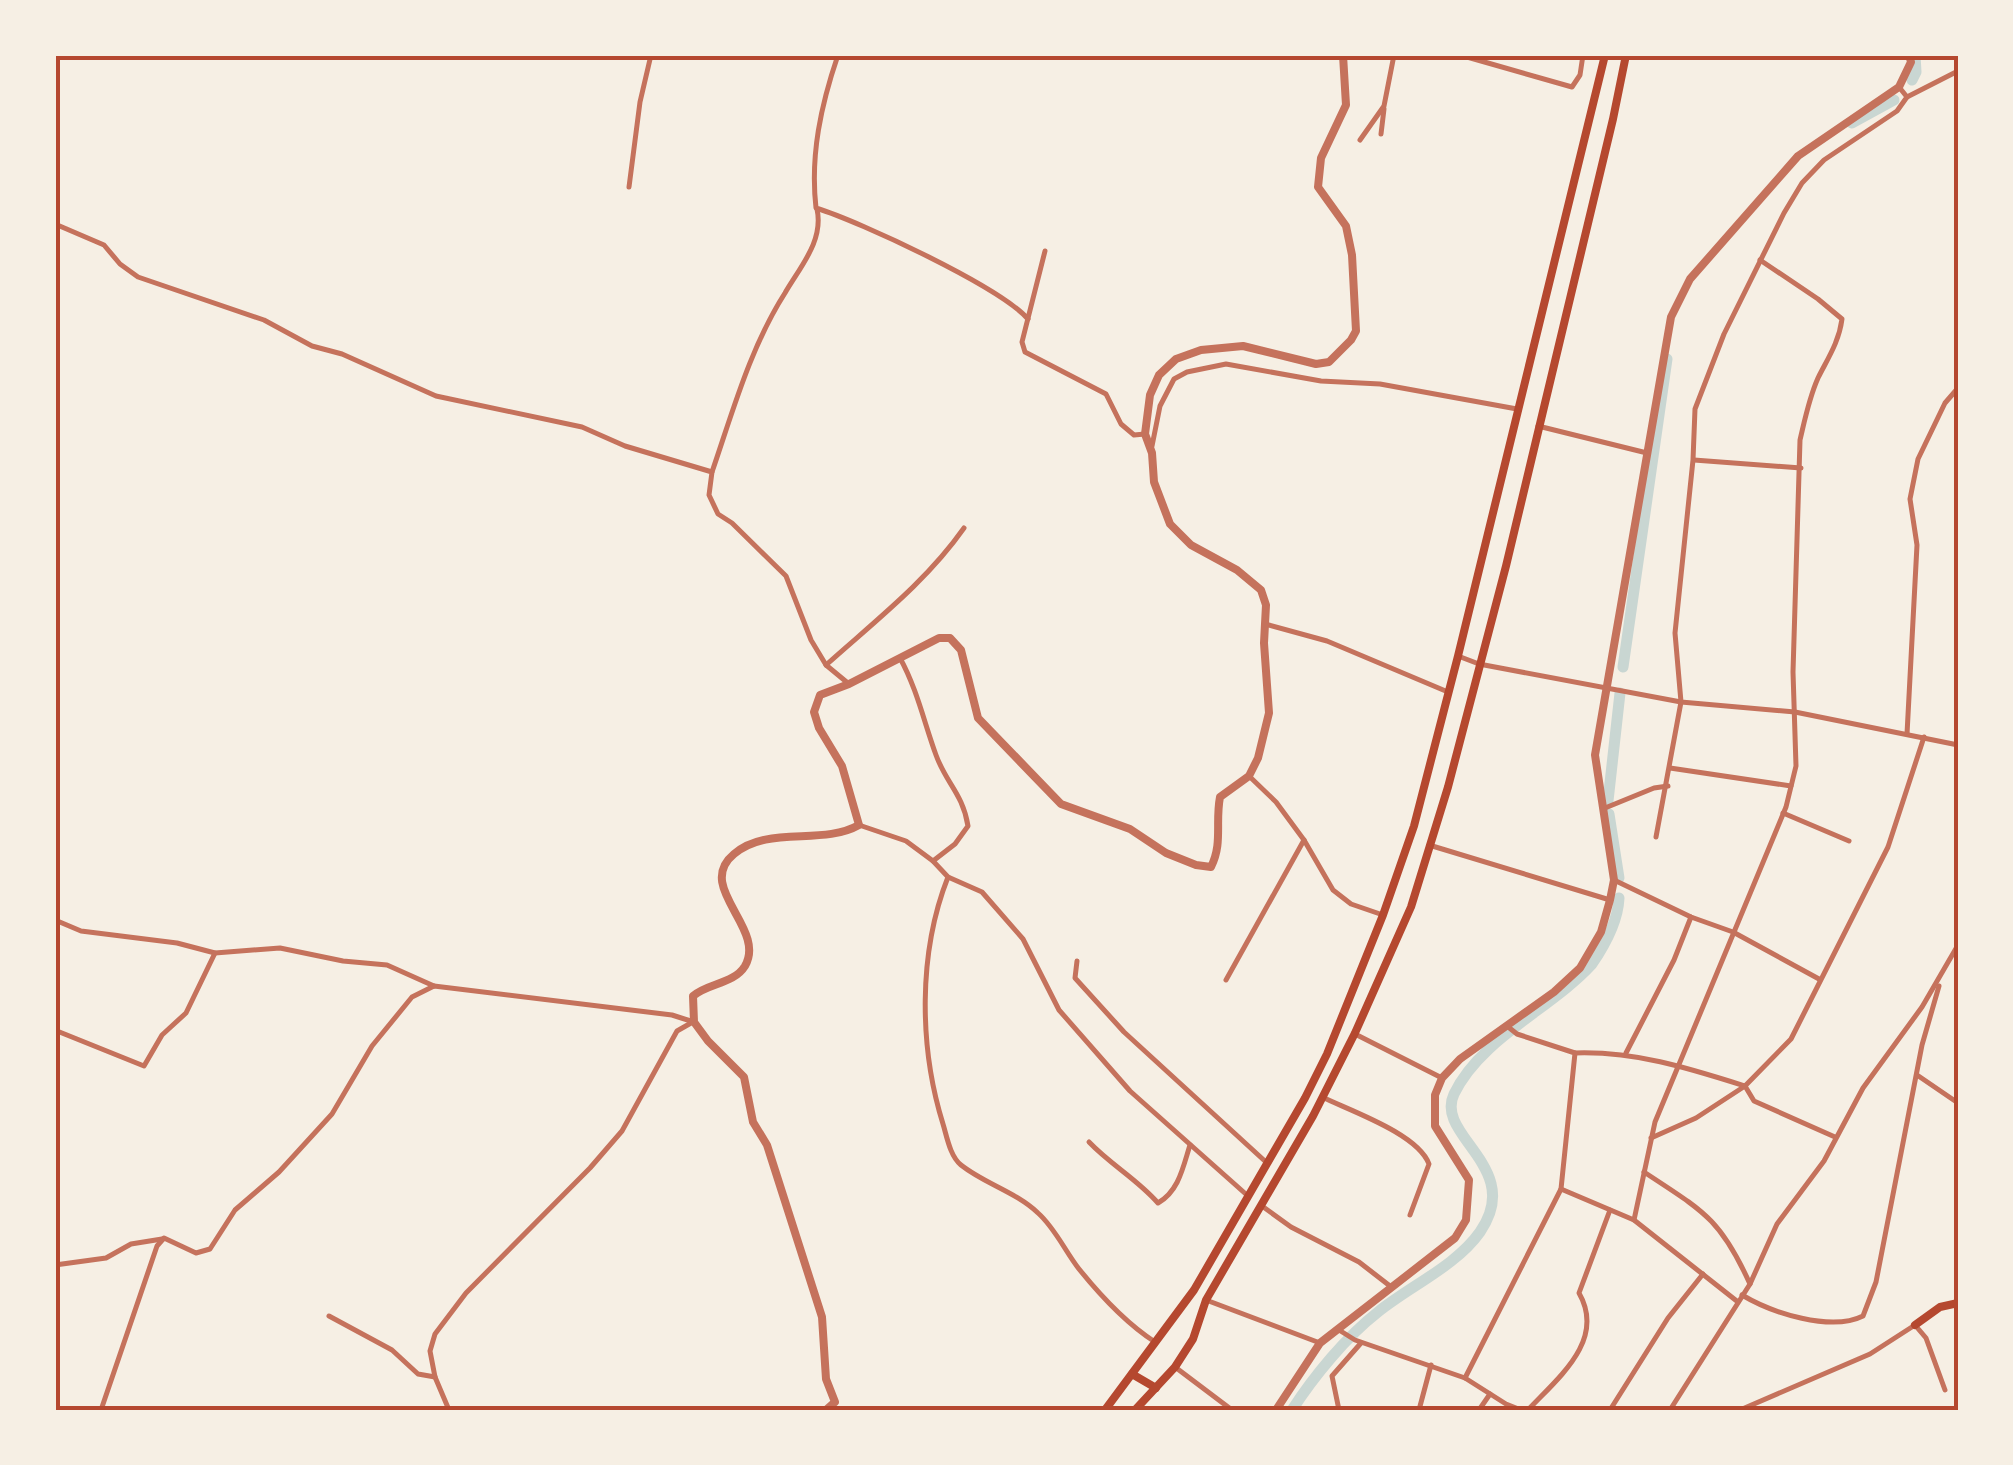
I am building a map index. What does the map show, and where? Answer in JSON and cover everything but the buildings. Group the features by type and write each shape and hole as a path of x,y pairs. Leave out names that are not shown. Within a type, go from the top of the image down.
{"main road":[{"path":"1105,1410 1194,1290 1268,1163 1327,1054 1383,916 1414,826 1458,656 1605,55"},
{"path":"1135,1410 1176,1368 1193,1339 1206,1300 1355,1034 1411,907 1448,787 1506,566 1626,55"},
{"path":"1915,1326 1940,1307 1955,1305"},
{"path":"1132,1374 1156,1388"}],"street":[{"path":"629,188 640,102 651,55"},
{"path":"838,55 822,101 812,176 819,219 816,241 750,361 712,472 708,495 718,514 732,522 786,576 799,616 826,665 848,684"},
{"path":"1152,452 1145,434 1150,395 1159,376 1176,359 1201,350 1243,346 1316,364 1329,362 1356,331 1352,255 1346,226 1318,188 1321,158 1346,105 1343,55"},
{"path":"1382,134 1394,55"},
{"path":"1460,55 1572,87 1580,75 1583,55"},
{"path":"1276,1410 1320,1342 1341,1331 1390,1286 1455,1238 1466,1220 1469,1180 1435,1126 1436,1094 1442,1078 1460,1059 1511,1030 1554,992 1590,956 1601,932 1614,880 1594,755 1671,318 1690,279 1798,156 1899,86 1911,62 1908,55"},
{"path":"1656,838 1680,702 1676,633 1695,409 1724,334 1802,183 1824,160 1898,111 1906,97 1958,71"},
{"path":"1899,86 1906,97"},
{"path":"1360,140 1384,106"},
{"path":"816,208 962,276 1019,308 1028,319"},
{"path":"55,224 104,245 138,277 264,320 312,346 342,354 436,396 582,427 625,446 712,472"},
{"path":"1045,251 1022,342 1025,352 1106,394 1121,424 1134,436 1145,434"},
{"path":"1634,1220 1651,1138 1783,814 1796,766 1800,440 1817,381 1840,338 1842,319 1760,260"},
{"path":"860,825 842,766 818,728 814,712 820,695 939,638 950,638 961,650 978,718 1061,804 1130,829 1166,853 1212,867 1219,851 1220,797 1249,776 1258,758 1269,713 1266,604 1261,590 1237,570 1191,545 1170,524 1154,482 1152,452 1157,416 1174,379 1226,364 1321,381 1380,384 1518,409"},
{"path":"1907,734 1917,545 1910,500 1918,459 1946,403 1958,388"},
{"path":"1538,426 1647,453"},
{"path":"1693,460 1801,468"},
{"path":"826,665 904,598 942,559 964,528"},
{"path":"1265,624 1327,641 1448,692"},
{"path":"1458,656 1479,664 1680,702 1795,712 1958,746"},
{"path":"900,658 913,682 936,758 964,805 968,826 955,844 933,861"},
{"path":"1651,1138 1696,1118 1745,1086 1791,1039 1888,847 1924,737"},
{"path":"1670,768 1791,786"},
{"path":"1249,776 1276,802 1333,890 1350,904 1383,916"},
{"path":"1605,808 1668,786"},
{"path":"1783,814 1849,841"},
{"path":"826,1410 838,1406 826,1378 822,1317 767,1145 753,1122 744,1077 694,1022 692,996 702,988 737,976 747,963 748,946 742,923 722,890 721,873 732,854 771,840 832,836 860,825 906,840 948,877 982,892 1022,939 1059,1010 1130,1091 1248,1196"},
{"path":"1226,980 1304,840"},
{"path":"1429,845 1610,900"},
{"path":"948,877 928,954 927,1002 930,1082 951,1150 958,1164 1003,1187 1040,1214 1080,1270 1136,1330 1155,1342"},
{"path":"1614,880 1733,932 1819,979"},
{"path":"1626,1053 1674,960 1690,916"},
{"path":"55,920 81,931 177,943 216,953 280,948 387,965 434,986 672,1015 694,1022"},
{"path":"1670,1410 1750,1284 1778,1224 1824,1161 1863,1088 1943,974 1958,944"},
{"path":"58,1031 144,1066 162,1035 186,1013 216,953"},
{"path":"1077,960 1075,978 1124,1032 1268,1163"},
{"path":"1561,1189 1634,1220 1740,1299 1808,1319 1852,1321 1864,1316 1876,1282 1922,1045 1943,974"},
{"path":"55,1266 106,1258 131,1244 164,1238 196,1252 210,1249 235,1210 280,1172 332,1114 372,1046 412,997 434,986"},
{"path":"449,1410 435,1377 430,1351 435,1334 466,1293 590,1168 622,1130 677,1031 694,1022"},
{"path":"1511,1030 1575,1053 1626,1053 1678,1064 1745,1086 1754,1101 1835,1137"},
{"path":"1355,1034 1442,1078"},
{"path":"1465,1378 1561,1189 1575,1053"},
{"path":"1918,1074 1958,1103"},
{"path":"1322,1097 1411,1142 1426,1154 1429,1164 1410,1215"},
{"path":"1088,1142 1114,1168 1140,1182 1158,1203 1168,1197 1178,1182 1190,1145"},
{"path":"1644,1172 1710,1216 1732,1243 1750,1284"},
{"path":"1262,1206 1291,1227 1359,1262 1390,1286"},
{"path":"1341,1331 1358,1342 1465,1378 1525,1410 1568,1367 1589,1331 1589,1310 1579,1293 1610,1210"},
{"path":"101,1410 150,1258 164,1238"},
{"path":"1610,1410 1668,1318 1703,1274"},
{"path":"1206,1300 1320,1342"},
{"path":"329,1316 392,1350 418,1374 435,1377"},
{"path":"1740,1410 1870,1354 1915,1326 1926,1338 1945,1390"},
{"path":"1339,1410 1332,1376 1358,1342"},
{"path":"1420,1410 1431,1365"},
{"path":"1176,1368 1232,1410"},
{"path":"1479,1410 1490,1394"},
{"path":"1759,1400 1766,1410"}],"waterway":[{"path":"1912,80 1916,72 1915,55"},
{"path":"1852,123 1894,100"},
{"path":"1623,667 1667,359"},
{"path":"1608,801 1620,693"},
{"path":"1609,814 1619,878"},
{"path":"1292,1410 1354,1333 1458,1255 1480,1232 1491,1209 1492,1189 1486,1171 1456,1124 1451,1109 1454,1094 1466,1074 1499,1040 1592,964 1610,932 1619,898"}]}
